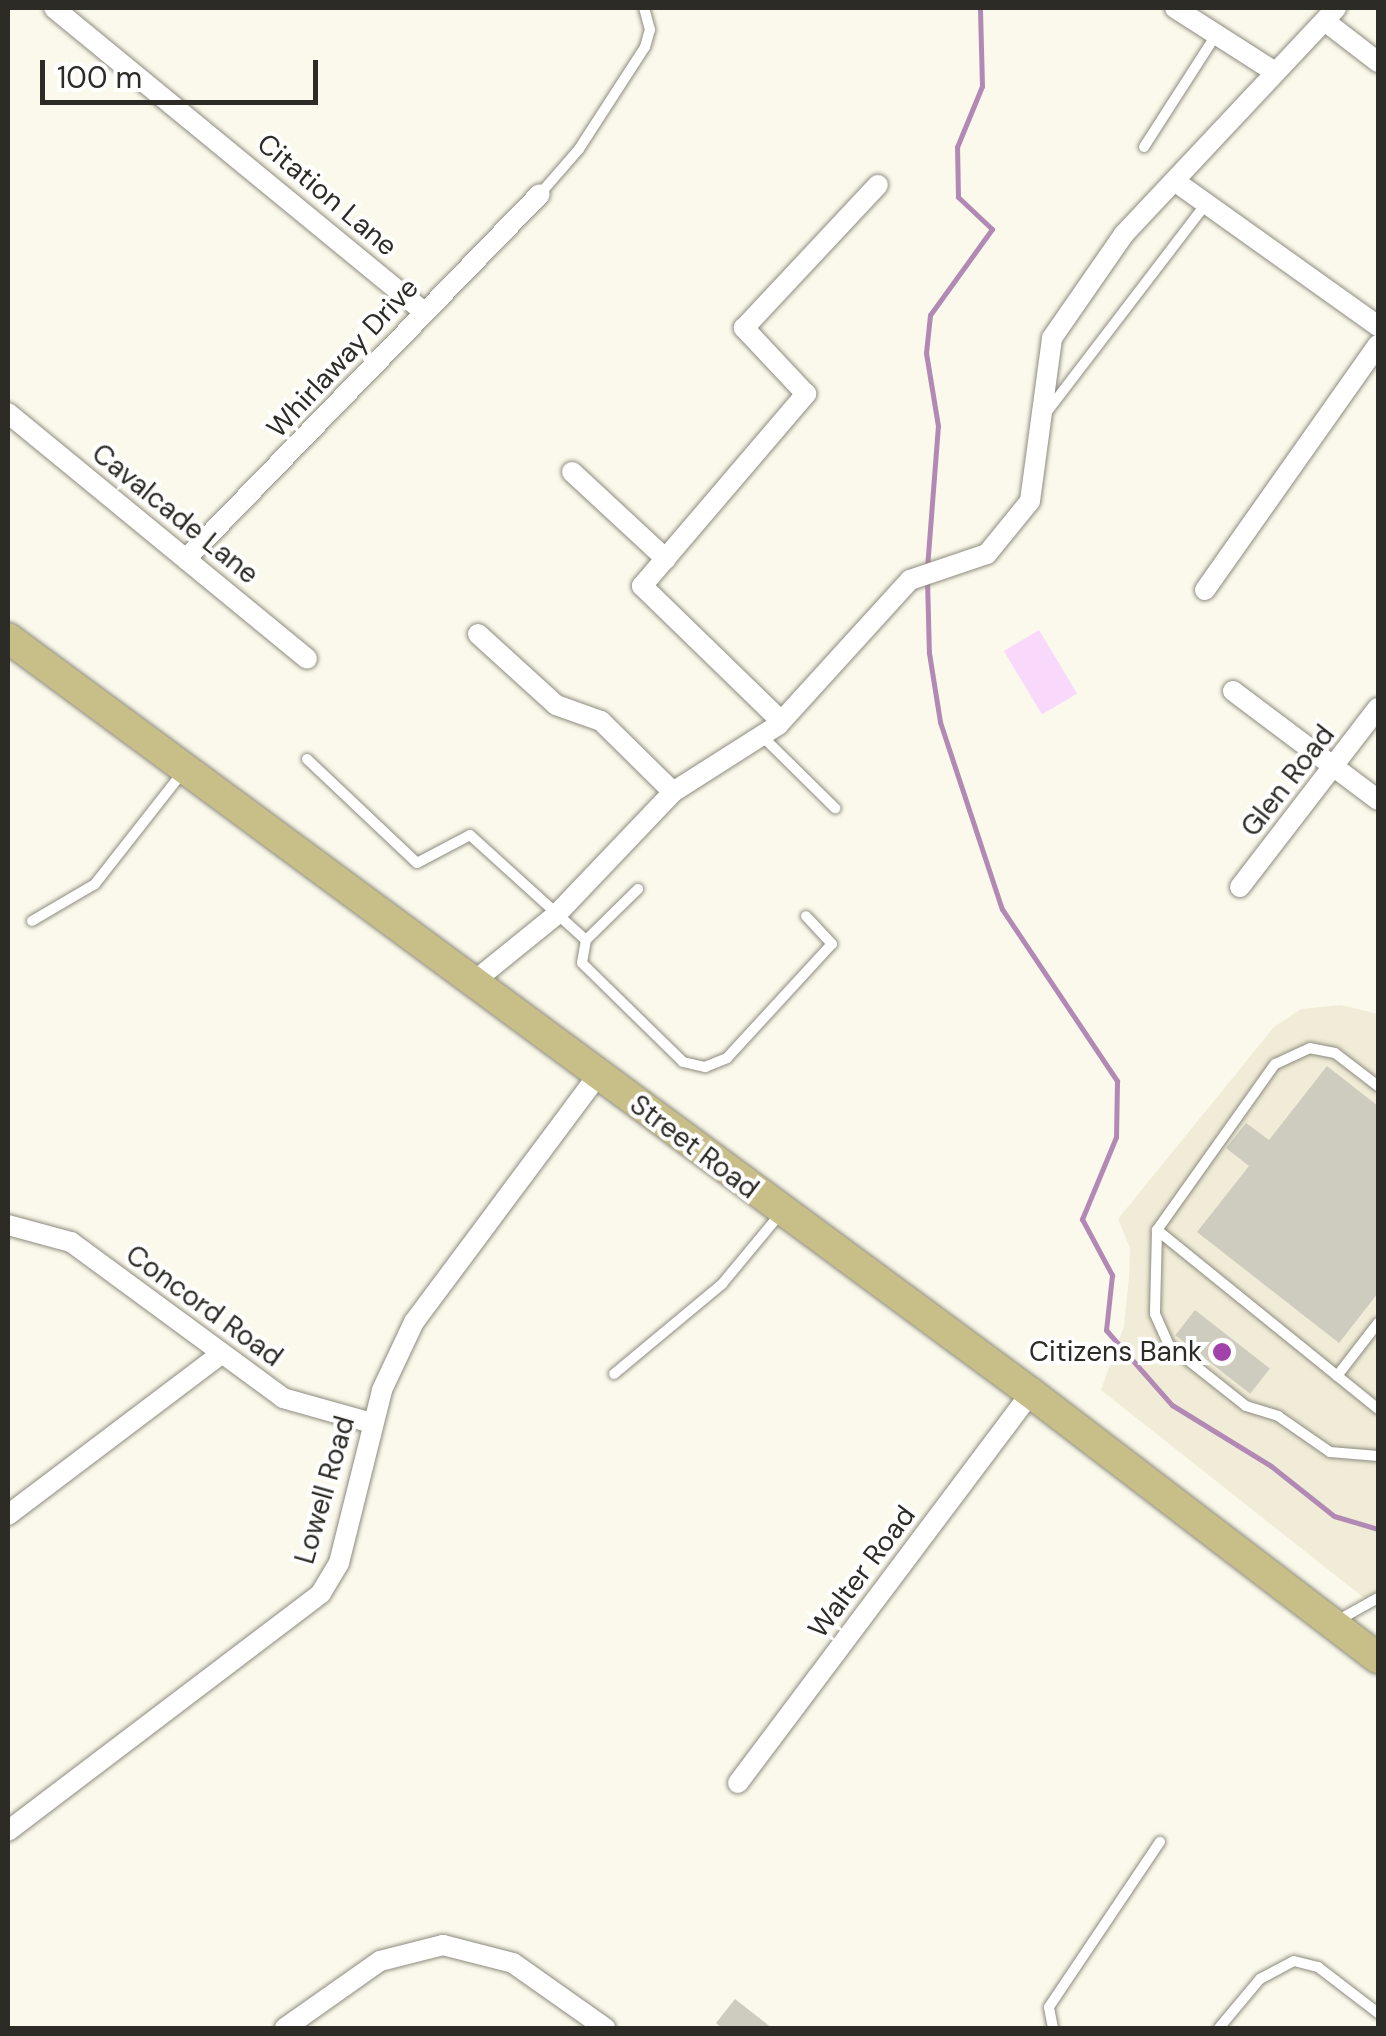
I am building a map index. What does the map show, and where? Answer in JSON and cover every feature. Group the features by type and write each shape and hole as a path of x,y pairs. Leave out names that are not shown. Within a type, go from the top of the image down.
{"main road":[{"name":"Street Road","path":"8,638 1031,1392 1378,1658"}],"street":[{"name":"Citation Lane","path":"54,8 424,312"},
{"path":"1175,8 1272,70"},
{"path":"472,982 556,915 673,792 781,721 910,580 987,554 1030,501 1052,338 1124,234 1176,182 1272,70 1331,15 1378,62"},
{"path":"1176,182 1378,326"},
{"path":"781,721 642,586 806,394 744,328 878,184"},
{"name":"Whirlaway Drive","path":"186,559 540,194"},
{"path":"1205,590 1378,346"},
{"name":"Cavalcade Lane","path":"8,412 307,659"},
{"path":"572,472 666,559"},
{"path":"478,634 556,705 602,721 673,792"},
{"path":"1233,690 1378,800"},
{"name":"Glen Road","path":"1240,887 1378,708"},
{"name":"Lowell Road","path":"8,1831 321,1593 339,1563 372,1423 414,1322 598,1074"},
{"name":"Concord Road","path":"8,1225 70,1242 283,1398 372,1423"},
{"path":"8,1515 221,1354"},
{"name":"Walter Road","path":"738,1784 1031,1392"},
{"path":"285,2028 380,1961 444,1945 513,1963 605,2028"}],"lane":[{"path":"540,194 579,149 645,47 650,30 644,8"},
{"path":"1144,147 1217,34"},
{"path":"1044,414 1206,204"},
{"path":"762,735 835,808"},
{"path":"306,759 408,857 430,861 450,840 470,835 586,940"},
{"path":"32,921 95,884 185,770"},
{"path":"638,889 586,940 582,962 683,1062 705,1067 727,1058 832,944 806,916"},
{"path":"1378,1086 1335,1053 1310,1048 1275,1064 1170,1203 1157,1230 1155,1314 1170,1345 1246,1406 1278,1416 1330,1452 1378,1456"},
{"path":"614,1374 722,1284 782,1212"},
{"path":"1157,1230 1378,1409"},
{"path":"1337,1376 1378,1323"},
{"path":"1334,1623 1378,1598"},
{"path":"1053,2028 1050,2007 1160,1842"},
{"path":"1219,2028 1260,1978 1294,1961 1318,1968 1378,2013"}],"shaded area":[{"path":"1039,630 1077,693 1042,715 1004,651"},
{"path":"1341,1005 1378,1014 1378,1609 1101,1390 1124,1326 1129,1277 1130,1248 1118,1219 1274,1027 1301,1009"}],"building":[{"path":"1327,1066 1378,1106 1378,1293 1339,1343 1197,1232 1249,1166 1226,1148 1246,1123 1269,1140"},
{"name":"Citizens Bank","path":"1195,1310 1270,1368 1250,1394 1175,1335"},
{"path":"735,1999 772,2028 722,2028 716,2023"}],"waterway":[{"path":"927,568 938,426 926,353 930,315 992,229 958,197 957,147 982,86 980,8"},
{"path":"927,579 929,653 940,722 1002,909 1117,1081 1116,1137 1082,1219 1112,1275 1106,1330 1172,1405 1271,1466 1334,1516 1378,1529"}],"place":[{"name":"Citizens Bank","path":"1222,1352"}]}
